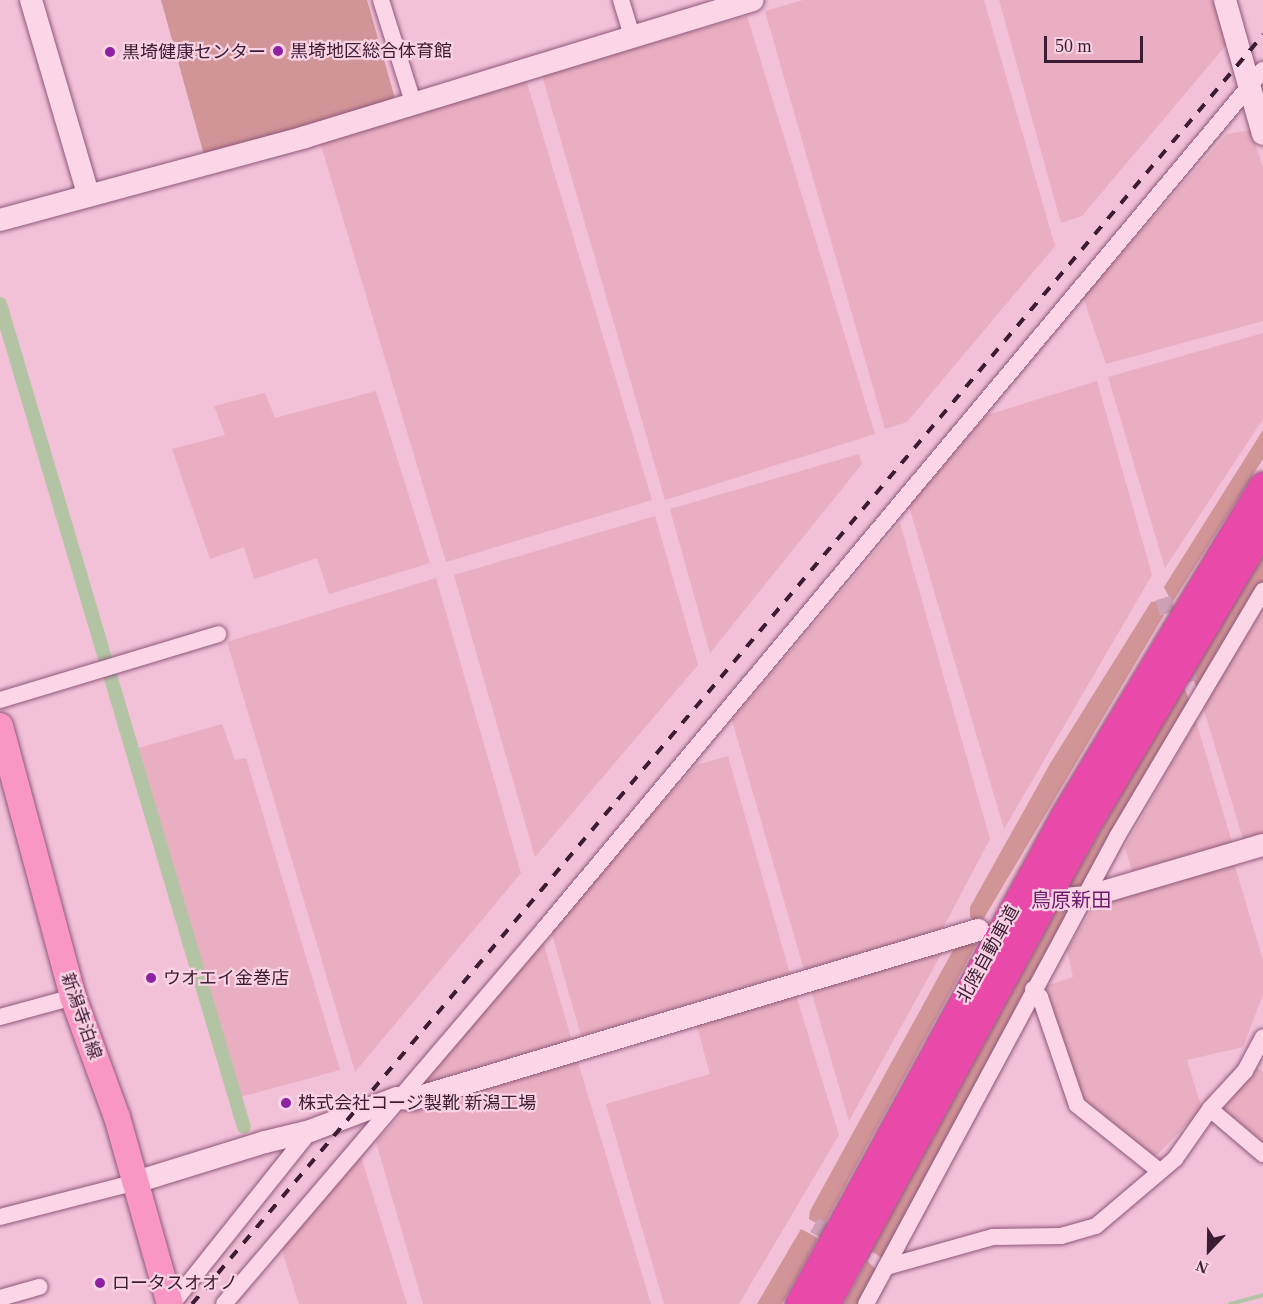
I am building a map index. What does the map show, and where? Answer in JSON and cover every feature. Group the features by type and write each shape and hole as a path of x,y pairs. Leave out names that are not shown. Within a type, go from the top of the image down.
{"highway":[{"name":"北陸自動車道","path":"800,1304 1060,825 1263,487"},
{"name":"北陸自動車道","path":"826,1304 1073,849 1263,528"}],"main road":[{"name":"新潟寺泊線","path":"0,726 73,997 136,1182 171,1304"}],"street":[{"path":"31,0 88,194"},
{"path":"381,0 413,102"},
{"path":"621,0 632,35"},
{"path":"0,220 88,194 305,137 413,102 752,0"},
{"path":"1225,0 1256,78 1263,134"},
{"path":"224,1304 397,1098 545,928 1256,78"},
{"path":"866,1304 880,1263 1033,989 1076,898 1118,835 1263,591"},
{"path":"0,700 218,634"},
{"path":"1076,898 1263,845"},
{"path":"0,1217 136,1182 310,1131 397,1098 413,1099 978,930"},
{"path":"1033,989 1040,997 1077,1105 1158,1170"},
{"path":"0,1017 73,997"},
{"path":"880,1263 993,1237 1061,1236 1096,1226 1147,1185 1158,1170 1175,1159 1210,1108 1245,1071 1263,1037"},
{"path":"1210,1108 1263,1154"},
{"path":"171,1304 310,1131"},
{"path":"0,1298 39,1287"}],"shaded area":[{"name":"黒埼地区総合体育館","path":"161,0 367,0 396,102 204,155"},
{"path":"803,0 984,0 1055,246 907,422 885,429 765,11"},
{"path":"999,0 1213,0 1227,44 1082,216 1061,223"},
{"path":"747,16 875,434 665,500 542,75"},
{"path":"526,79 652,500 446,562 320,142"},
{"path":"1251,130 1263,168 1263,321 1106,364 1083,297 1227,134"},
{"path":"1263,333 1263,419 1165,568 1108,377"},
{"path":"1097,381 1152,575 1004,829 909,506 987,415"},
{"path":"376,391 430,563 329,594 317,558 254,579 244,547 210,559 172,449 225,435 214,406 265,393 275,418"},
{"path":"1263,430 1263,459 1172,603 1164,587"},
{"path":"859,454 862,464 710,653 670,509"},
{"path":"655,516 698,665 535,857 454,575"},
{"path":"900,523 990,839 942,930 804,970 732,720"},
{"path":"1263,556 1263,584 1199,694 1191,673"},
{"path":"436,578 521,873 355,1072 227,642"},
{"path":"1160,601 1164,615 984,918 975,921 970,917 970,907 1051,762 1151,602"},
{"path":"1263,610 1263,834 1243,839 1203,707"},
{"path":"1183,685 1191,704 1083,887 1063,896"},
{"path":"1196,721 1232,842 1132,871 1125,847"},
{"path":"222,724 235,760 246,758 340,1070 240,1097 139,748"},
{"path":"728,756 790,974 581,1036 550,927 696,765"},
{"path":"1234,863 1263,960 1263,995 1243,1047 1187,1060 1202,1109 1155,1157 1083,1098 1073,1079 1045,986 1073,977 1067,950 1094,906"},
{"path":"1058,907 1065,913 1064,927 885,1260 871,1251"},
{"path":"542,938 572,1041 423,1084"},
{"path":"966,939 976,945 823,1227 809,1219 810,1211 957,943"},
{"path":"944,949 849,1121 810,987"},
{"path":"795,992 839,1135 739,1304 664,1304 606,1104 710,1074 696,1023"},
{"path":"577,1059 651,1304 423,1304 376,1142 407,1108"},
{"path":"1257,1068 1263,1071 1263,1142 1223,1109"},
{"path":"361,1157 407,1304 299,1304 281,1247"},
{"path":"801,1229 818,1238 782,1304 757,1304"},
{"path":"867,1261 877,1270 860,1304 844,1304"}],"waterway":[{"path":"0,304 244,1127"},
{"path":"1230,1304 1263,1295"}],"tunnel":[{"path":"1163,598 1192,689"},
{"path":"814,1225 875,1259"}],"railway":[{"path":"192,1304 1263,35"}],"place":[{"name":"黒埼地区総合体育館","path":"278,51"},
{"name":"黒埼健康センター","path":"110,52"},
{"name":"ウオエイ金巻店","path":"151,978"},
{"name":"株式会社コージ製靴 新潟工場","path":"286,1103"},
{"name":"ロータスオオノ","path":"100,1283"}],"district":[{"name":"鳥原新田","path":"1071,900"}]}
